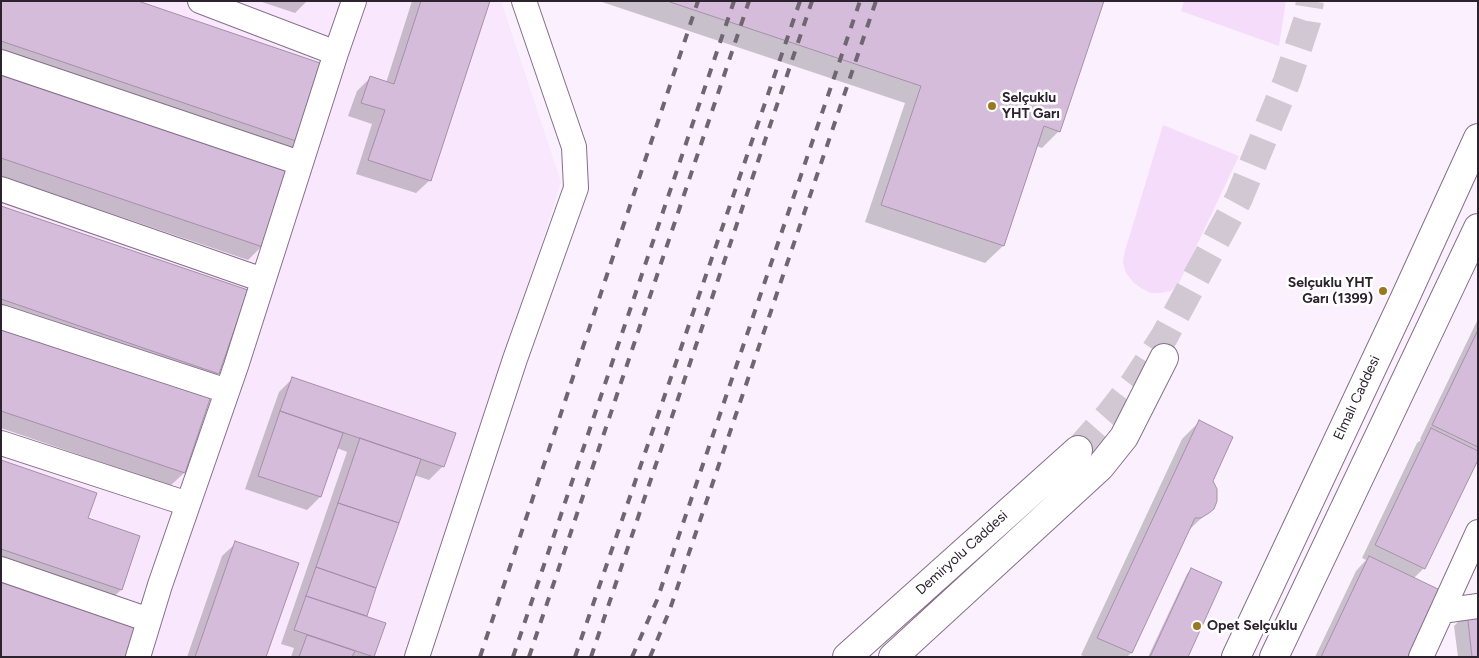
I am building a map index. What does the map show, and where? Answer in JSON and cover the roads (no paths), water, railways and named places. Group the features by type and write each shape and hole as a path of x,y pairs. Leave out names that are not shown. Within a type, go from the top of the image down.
{"main road":[{"name":"Elmalı Caddesi","path":"1236,657 1478,138"},
{"path":"1274,657 1478,228"},
{"path":"893,657 1100,467 1124,437 1164,358"},
{"name":"Demiryolu Caddesi","path":"847,657 1078,450"}],"street":[{"path":"200,1 336,53"},
{"path":"138,657 354,1"},
{"path":"418,657 515,359 576,188 574,147 524,1"},
{"path":"1,62 300,163"},
{"path":"1,189 263,280"},
{"path":"1,317 227,391"},
{"path":"1,443 188,504"},
{"path":"1422,657 1478,532"},
{"path":"1,569 149,620"},
{"path":"1442,612 1478,606"}],"tunnel":[{"path":"1078,450 1134,383 1164,337 1239,198 1287,81 1307,21 1310,1"}],"railway":[{"path":"480,657 698,1"},
{"path":"513,657 734,1"},
{"path":"529,657 749,1"},
{"path":"575,657 800,1"},
{"path":"591,657 812,1"},
{"path":"632,657 657,600 860,1"},
{"path":"650,657 669,612 876,1"}],"place":[{"name":"Selçuklu YHT Garı","path":"992,106"},
{"name":"Selçuklu YHT Garı (1399)","path":"1383,291"},
{"name":"Opet Selçuklu","path":"1197,626"}]}
